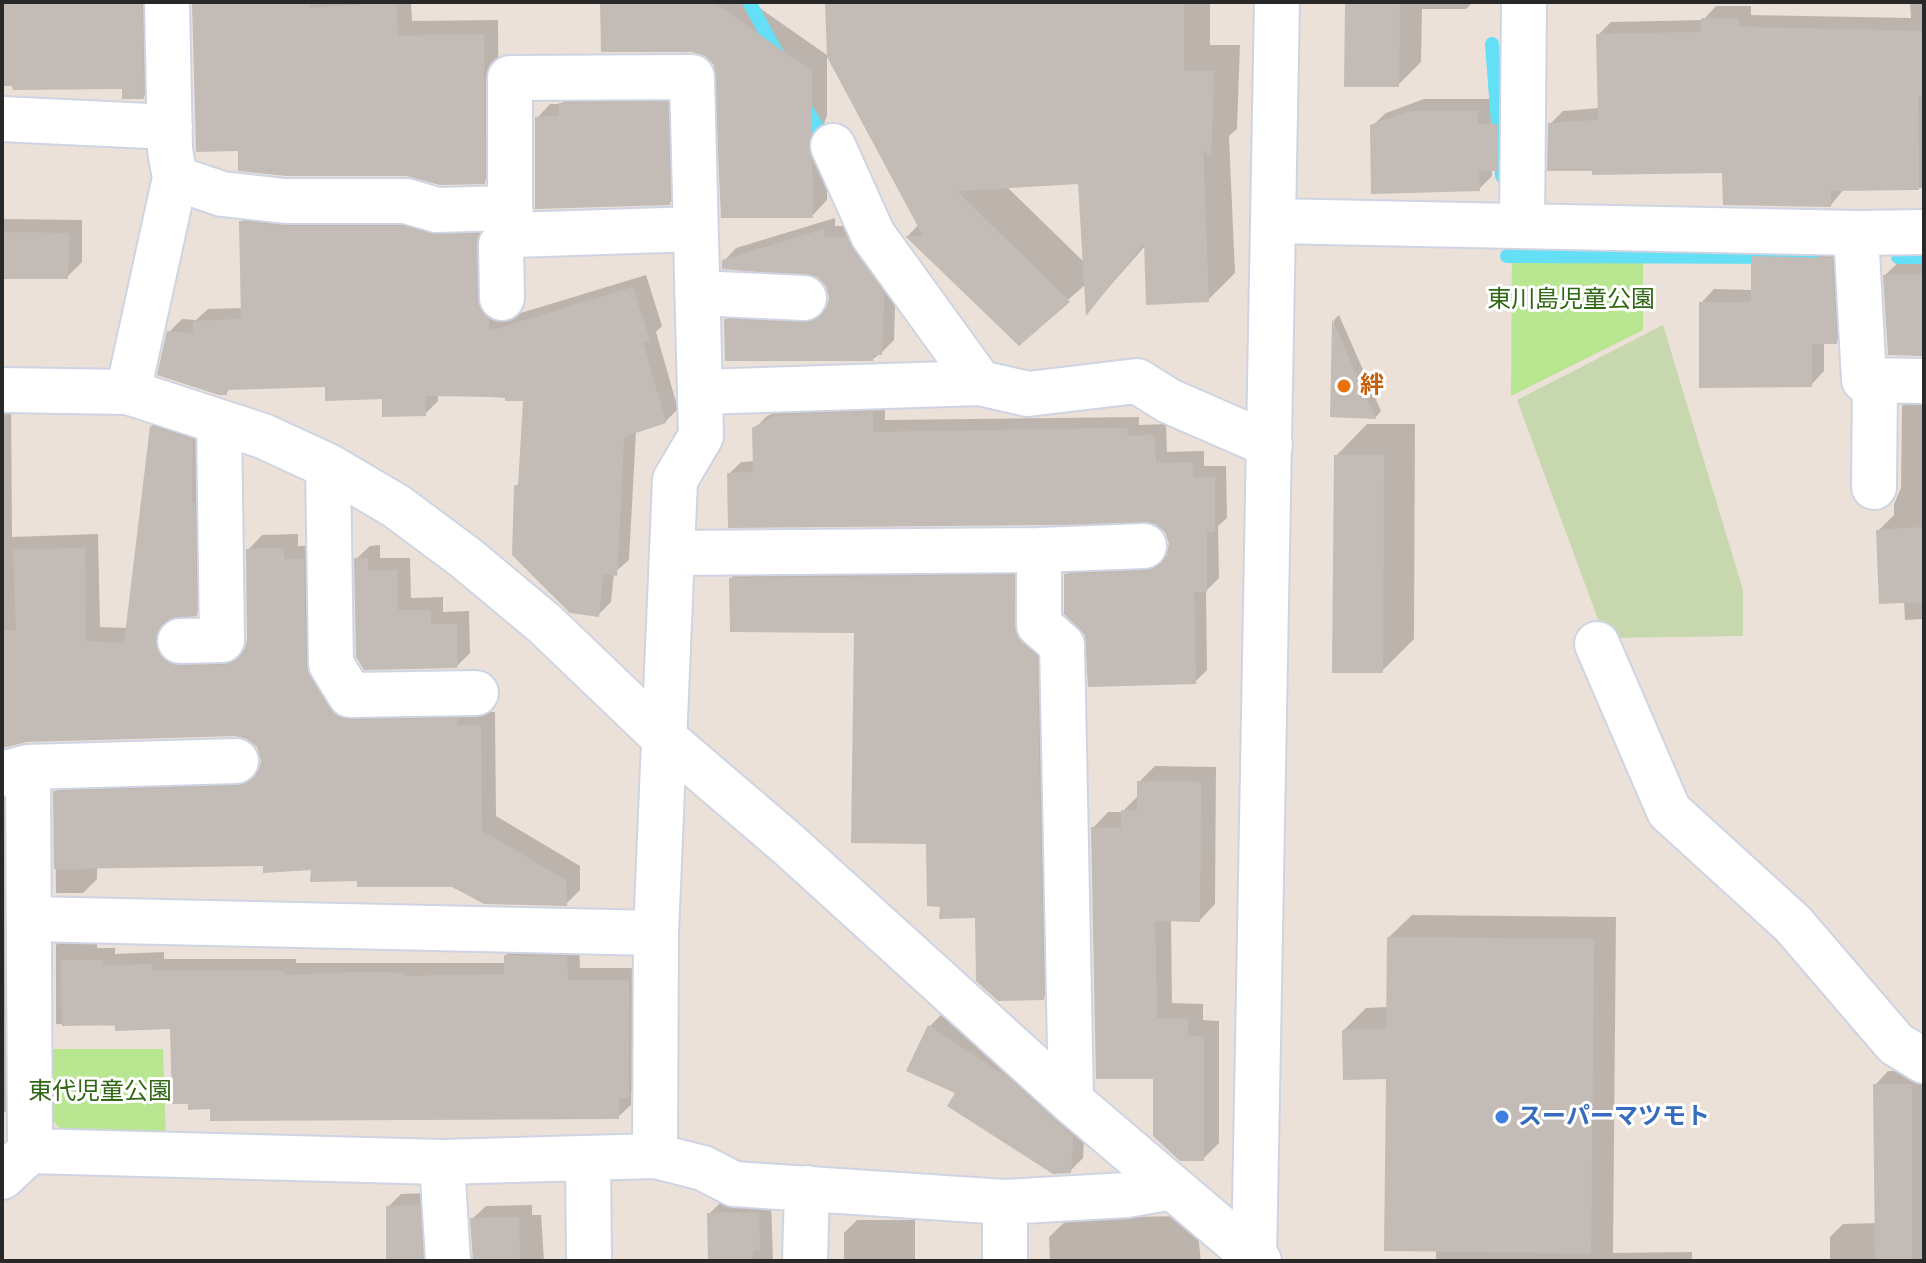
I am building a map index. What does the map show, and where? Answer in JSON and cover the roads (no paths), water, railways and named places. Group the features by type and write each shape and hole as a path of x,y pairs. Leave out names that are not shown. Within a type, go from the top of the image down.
{"street":[{"path":"128,392 175,178 170,127 167,2"},
{"path":"1255,1259 1277,2"},
{"path":"1522,225 1524,2"},
{"path":"502,298 501,245 512,221 510,78 692,77 701,436 675,480 656,933 655,1156"},
{"path":"2,119 170,127"},
{"path":"833,146 873,235 980,383"},
{"path":"175,178 222,194 285,201 406,201 437,210 512,221 695,229"},
{"path":"1273,221 1924,232"},
{"path":"1856,233 1864,380 1924,381"},
{"path":"697,293 804,298"},
{"path":"701,392 980,383 1028,394 1137,381 1169,401 1270,445"},
{"path":"1874,487 1875,381"},
{"path":"2,390 128,392 263,436 328,466 396,506 466,558 545,624 664,738 788,844 1071,1101 1255,1259"},
{"path":"180,641 222,640 219,422"},
{"path":"328,466 331,664 350,695 476,693"},
{"path":"672,553 1039,550 1144,546"},
{"path":"1039,550 1039,625 1062,645 1071,1101"},
{"path":"1597,644 1669,811 1793,924 1896,1044 1924,1061"},
{"path":"236,761 15,770 30,919 16,1164 442,1162 655,1156 703,1168 734,1184 1005,1202 1127,1195 1172,1187"},
{"path":"30,919 656,933"},
{"path":"588,1160 589,1261"},
{"path":"442,1162 448,1261"},
{"path":"805,1261 807,1188"},
{"path":"1005,1202 1005,1261"}],"waterway":[{"path":"749,2 779,57"},
{"path":"1492,44 1502,176"},
{"path":"803,104 817,127"},
{"path":"1507,256 1811,257"},
{"path":"1898,257 1924,257"}],"place":[{"name":"絆","path":"1344,386"},
{"name":"スーパーマツモト","path":"1502,1117"}],"park label":[{"name":"東川島児童公園","path":"1571,300"},
{"name":"東代児童公園","path":"100,1092"}]}
